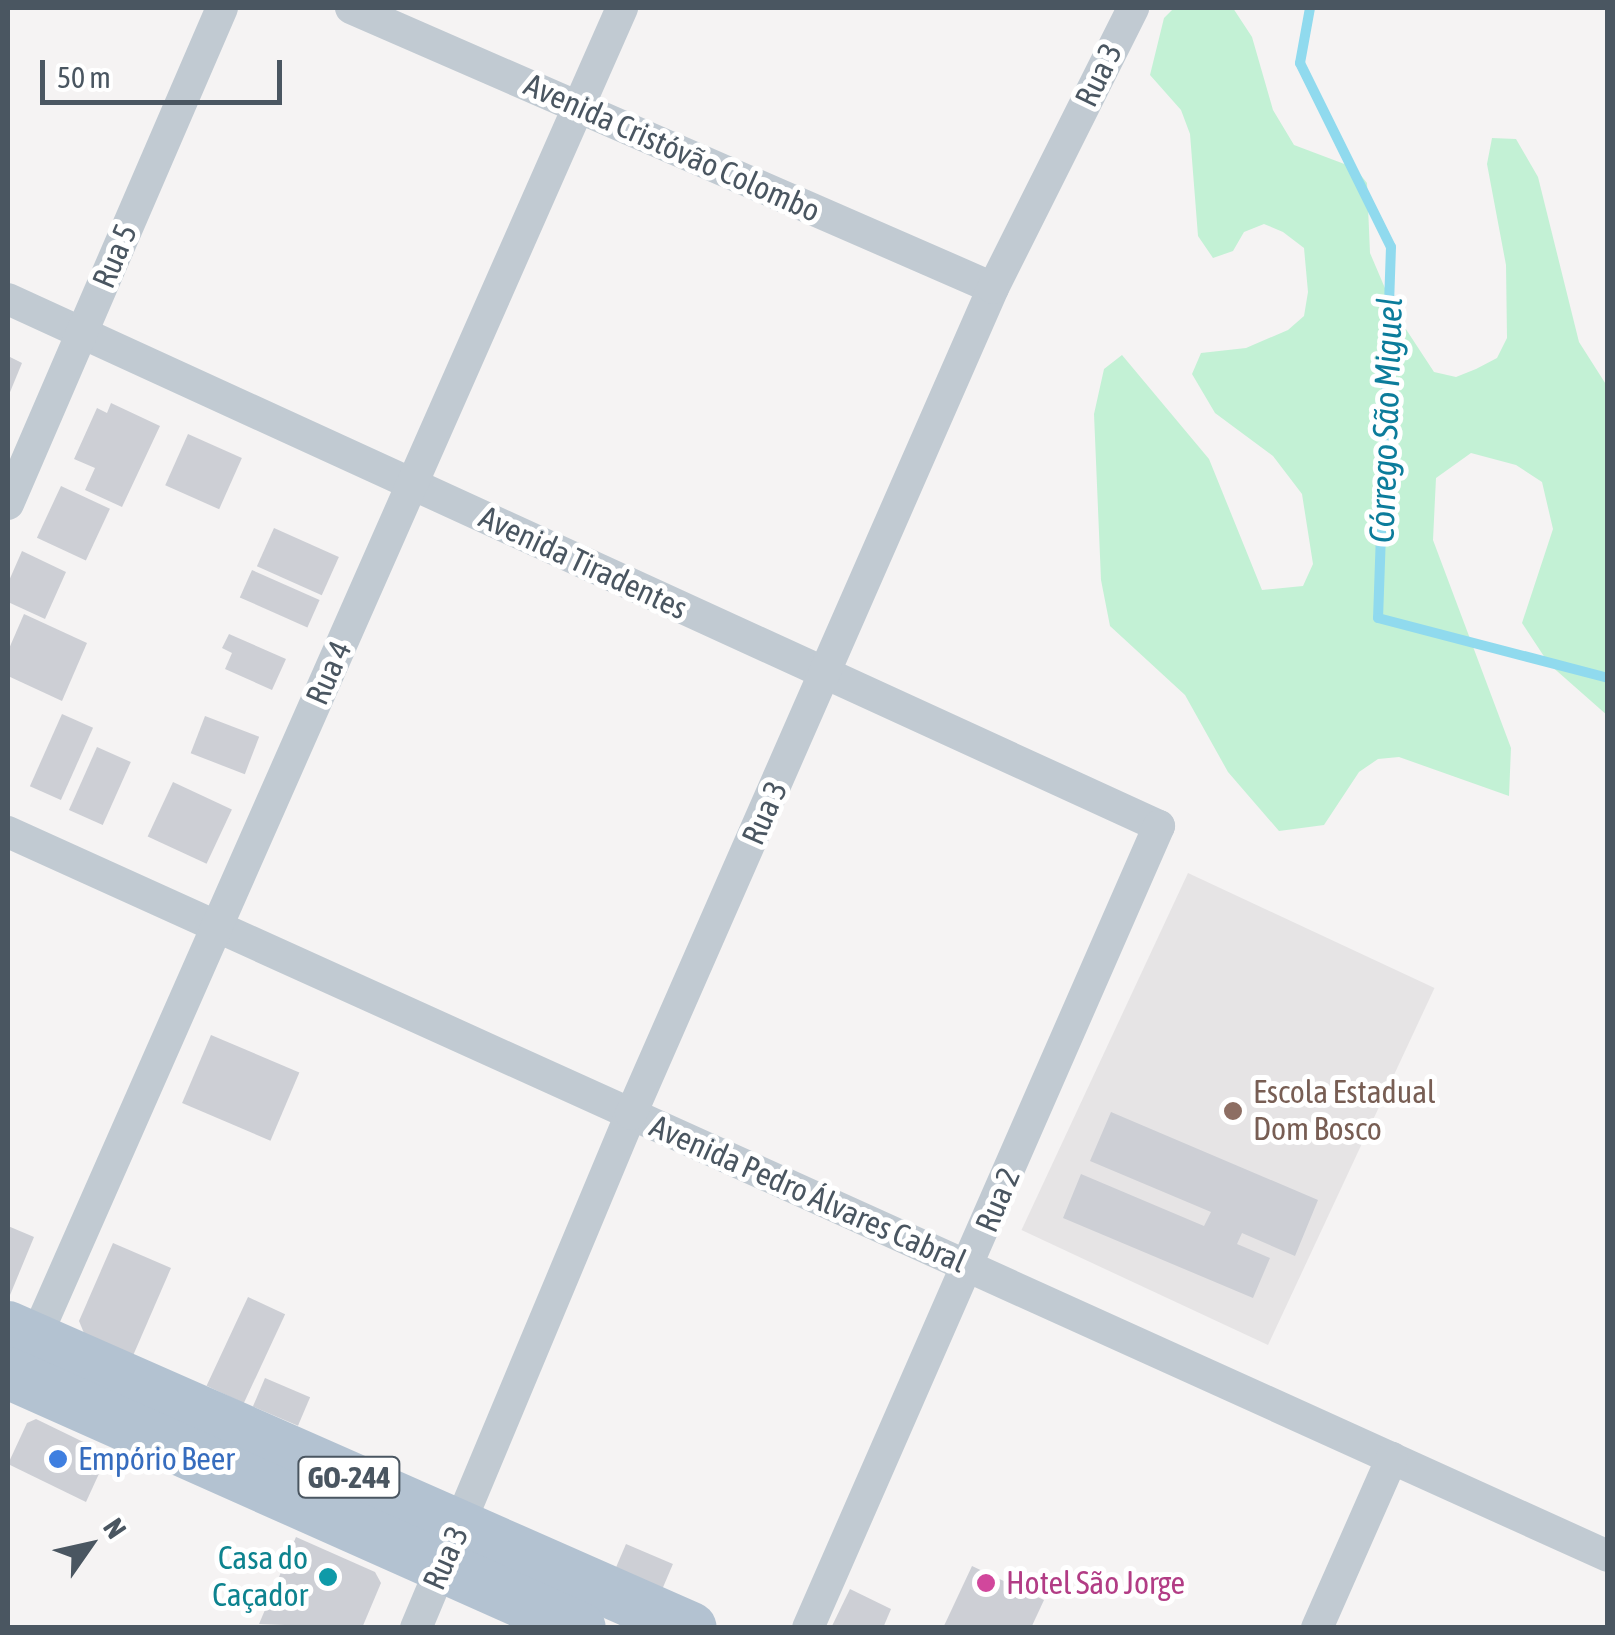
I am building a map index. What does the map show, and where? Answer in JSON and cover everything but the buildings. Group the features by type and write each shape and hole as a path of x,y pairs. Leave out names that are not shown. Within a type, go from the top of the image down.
{"main road":[{"name":"GO-244","path":"17,1346 452,1546 691,1628"},
{"name":"GO-244","path":"452,1546 580,1628"}],"street":[{"name":"Rua 5","path":"8,504 222,8"},
{"name":"Avenida Cristóvão Colombo","path":"351,8 992,288"},
{"name":"Rua 4","path":"17,1346 216,926 622,8"},
{"name":"Rua 3","path":"416,1628 631,1114 992,288 1132,8"},
{"name":"Avenida Tiradentes","path":"8,299 1159,826"},
{"name":"Rua 2","path":"808,1628 1159,826"},
{"name":"Avenida Pedro Álvares Cabral","path":"8,832 1608,1556"},
{"path":"1318,1628 1392,1458"}],"shaded area":[{"name":"Escola Estadual Dom Bosco","path":"1188,873 1435,988 1268,1345 1021,1230"}],"green space":[{"path":"1174,8 1233,8 1252,37 1273,110 1294,145 1355,168 1367,183 1370,253 1396,314 1434,372 1456,377 1476,369 1497,358 1507,338 1506,265 1487,164 1492,138 1516,139 1538,177 1579,342 1607,386 1608,716 1549,664 1522,623 1553,529 1542,482 1516,465 1471,453 1436,478 1433,540 1511,748 1509,796 1399,757 1378,759 1359,772 1324,825 1279,831 1228,772 1185,695 1110,626 1101,580 1094,414 1104,369 1122,355 1209,459 1262,590 1303,586 1313,564 1302,494 1273,456 1215,413 1192,374 1201,353 1246,348 1288,330 1304,316 1308,292 1304,248 1283,232 1264,224 1244,232 1233,251 1213,258 1198,236 1190,134 1181,110 1150,75 1164,18"}],"waterway":[{"name":"Córrego São Miguel","path":"1310,8 1300,63 1391,247 1378,618 1608,678"}],"place":[{"name":"Escola Estadual Dom Bosco","path":"1233,1111"},
{"name":"Empório Beer","path":"58,1459"},
{"name":"Casa do Caçador","path":"328,1577"},
{"name":"Hotel São Jorge","path":"986,1583"}]}
